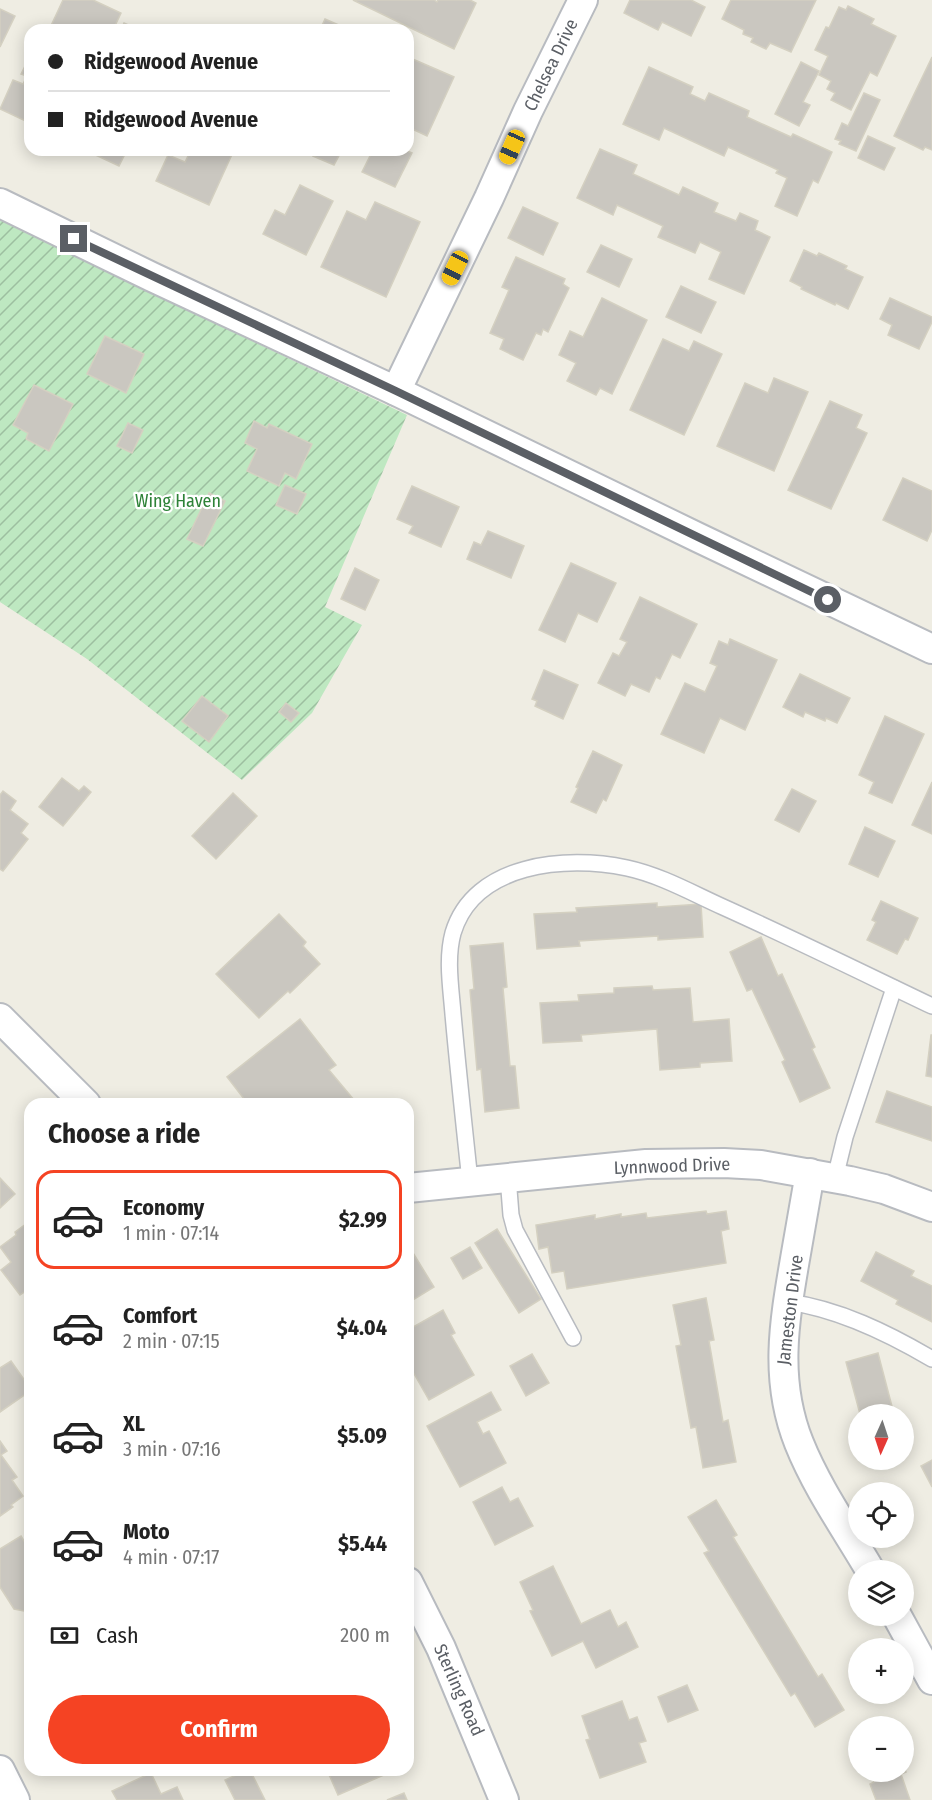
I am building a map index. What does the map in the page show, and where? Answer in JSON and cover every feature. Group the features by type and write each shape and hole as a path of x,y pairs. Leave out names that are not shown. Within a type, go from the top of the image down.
{"street":[{"name":"Chelsea Drive","path":"396,391 583,0"},
{"path":"0,203 932,649"},
{"path":"0,1018 80,1098"},
{"name":"Lynnwood Drive","path":"414,1187 646,1164 700,1162 761,1165 867,1184 932,1207"},
{"name":"Jameston Drive","path":"823,1176 788,1302 782,1368 787,1399 806,1460 864,1560"},
{"name":"Sterling Road","path":"414,1594 441,1648 504,1800"},
{"path":"902,1626 932,1680"},
{"path":"0,1770 15,1800"}],"lane":[{"path":"470,1181 457,1059 450,945 465,907 483,889 500,878 523,870 554,864 588,863 628,868 658,878 732,911 932,1006"},
{"path":"823,1176 849,1126 894,988"},
{"path":"508,1177 511,1215 515,1230 573,1338"},
{"path":"788,1302 816,1307 856,1322 896,1339 932,1359"}],"green space":[{"name":"Wing Haven","path":"0,220 407,415 325,607 362,625 312,713 242,780 87,659 0,602"}],"building":[{"path":"63,0 93,0 121,13 116,24 52,24"},
{"path":"353,0 434,0 437,2 438,0 470,0 476,3 454,49 414,30 414,24 402,24"},
{"path":"630,0 691,0 705,7 691,36 662,22 658,30 624,13"},
{"path":"731,0 816,0 791,52 770,43 766,49 751,42 753,38 743,34 744,30 722,19"},
{"path":"848,6 874,19 871,24 896,36 877,76 870,72 851,110 831,100 835,93 827,89 831,81 819,75 828,56 815,50 839,7 846,10"},
{"path":"0,9 15,16 0,47"},
{"path":"325,19 336,24 323,24"},
{"path":"932,57 932,150 925,147 923,150 894,136"},
{"path":"414,60 454,77 427,136 414,130"},
{"path":"801,62 819,71 803,102 810,105 799,126 775,114"},
{"path":"649,67 693,87 690,94 705,101 709,93 749,111 747,117 832,152 818,183 813,180 797,216 775,206 787,178 776,173 778,170 728,147 724,156 664,128 659,140 623,124"},
{"path":"13,80 23,84 24,82 24,120 0,109"},
{"path":"864,93 880,100 856,151 839,144 841,141 835,139 842,123 848,126"},
{"path":"868,136 895,148 884,170 858,158"},
{"path":"600,149 637,165 633,174 679,195 683,187 718,203 714,212 736,221 740,213 758,221 755,230 770,237 744,294 709,279 721,252 700,242 695,253 658,237 663,226 617,205 613,215 577,198"},
{"path":"98,156 124,156 119,166"},
{"path":"168,156 185,162 188,156 231,156 209,205 156,181"},
{"path":"313,156 339,156 334,165"},
{"path":"370,156 410,156 395,187 362,172"},
{"path":"300,185 333,201 306,255 263,234 275,210 285,215"},
{"path":"375,202 420,222 386,297 321,267 347,211 366,220"},
{"path":"523,207 558,223 543,255 508,238"},
{"path":"601,245 632,259 619,287 587,272"},
{"path":"804,250 817,256 819,253 847,266 845,269 863,277 848,309 801,289 802,287 790,281"},
{"path":"516,257 565,279 563,284 569,288 548,332 543,329 541,335 536,333 523,360 500,349 504,339 490,333 509,290 502,287"},
{"path":"681,286 716,302 701,333 666,317"},
{"path":"602,298 647,320 612,394 600,388 596,395 567,381 576,363 559,355 570,331 583,337"},
{"path":"890,298 932,317 932,322 919,349 888,335 892,325 880,319"},
{"path":"105,336 144,354 126,393 87,374"},
{"path":"663,339 689,351 694,341 722,354 684,435 630,410"},
{"path":"774,378 808,392 774,471 717,446 745,383 768,393"},
{"path":"34,385 73,404 49,451 26,439 28,433 13,425"},
{"path":"830,401 862,415 856,428 867,433 831,509 788,490"},
{"path":"254,421 267,428 269,424 312,444 296,479 285,473 279,486 247,471 257,449 245,443"},
{"path":"128,423 143,430 132,453 117,446"},
{"path":"903,478 932,491 932,530 927,541 883,520"},
{"path":"285,485 306,494 297,514 276,505"},
{"path":"412,486 459,507 441,547 409,533 413,526 397,519"},
{"path":"209,493 225,501 203,546 187,539"},
{"path":"488,531 524,546 511,578 467,559 474,542 481,545"},
{"path":"571,563 616,583 597,622 578,613 565,642 539,630"},
{"path":"355,568 379,580 365,610 341,599"},
{"path":"640,597 697,624 680,658 672,654 660,679 656,677 649,692 631,684 625,696 598,683 613,653 619,656 627,642 620,639"},
{"path":"730,639 777,660 745,730 720,718 704,753 661,734 685,683 705,692 717,666 710,663 719,641 728,645"},
{"path":"544,670 578,685 563,719 535,706 537,701 532,699"},
{"path":"800,674 850,698 837,723 826,718 825,721 805,712 803,717 783,707"},
{"path":"202,696 228,716 209,742 182,721"},
{"path":"286,703 299,713 291,722 279,712"},
{"path":"885,716 924,734 892,803 869,793 874,782 859,775"},
{"path":"593,751 622,765 606,801 603,799 596,813 571,802"},
{"path":"62,778 79,791 84,786 91,792 63,826 39,807"},
{"path":"932,782 932,834 912,825"},
{"path":"792,789 816,801 799,832 775,820"},
{"path":"3,791 16,801 10,810 28,824 21,833 28,839 3,871 0,869 0,795"},
{"path":"233,793 257,816 216,859 192,836"},
{"path":"865,827 895,841 878,877 849,864"},
{"path":"881,901 918,918 908,940 905,939 897,954 867,940 876,922 872,920"},
{"path":"657,903 657,907 701,904 703,937 658,940 658,936 579,941 580,946 537,949 534,914 577,912 576,908"},
{"path":"279,914 306,942 303,946 320,964 290,993 288,991 259,1018 216,974"},
{"path":"761,937 778,976 782,974 815,1047 812,1049 830,1088 800,1102 782,1062 785,1060 752,989 747,991 730,952"},
{"path":"503,943 507,987 503,988 510,1066 515,1066 519,1108 485,1112 481,1069 477,1070 470,990 474,989 470,946"},
{"path":"652,986 653,990 690,988 693,1022 729,1019 732,1061 700,1063 700,1067 660,1070 657,1029 581,1035 582,1041 543,1043 540,1003 579,1001 578,995 614,993 614,988"},
{"path":"300,1019 336,1065 329,1070 352,1098 243,1098 227,1077"},
{"path":"932,1035 932,1077 926,1076"},
{"path":"887,1091 932,1107 932,1141 876,1122"},
{"path":"0,1178 15,1194 0,1208"},
{"path":"706,1211 707,1214 726,1211 729,1229 721,1231 726,1263 567,1289 564,1271 552,1273 548,1247 539,1249 536,1225 595,1215 595,1219 621,1214 621,1217 646,1213 647,1218"},
{"path":"24,1225 24,1292 20,1295 1,1270 11,1262 0,1247 16,1235 15,1232"},
{"path":"497,1229 541,1299 519,1313 475,1243"},
{"path":"470,1247 482,1268 463,1279 451,1258"},
{"path":"876,1252 914,1271 911,1276 932,1286 932,1322 896,1304 898,1300 861,1281"},
{"path":"414,1254 434,1287 414,1299"},
{"path":"706,1298 714,1340 709,1341 723,1422 728,1420 736,1462 703,1468 696,1427 691,1428 676,1346 681,1345 673,1305"},
{"path":"443,1310 455,1333 451,1335 474,1375 429,1400 414,1374 414,1327"},
{"path":"878,1353 891,1404 857,1404 846,1362"},
{"path":"532,1354 549,1383 526,1396 510,1366"},
{"path":"11,1361 24,1379 24,1395 0,1412 0,1368"},
{"path":"491,1392 501,1410 477,1422 483,1434 489,1431 506,1463 460,1487 427,1426"},
{"path":"0,1441 7,1451 1,1455 17,1477 12,1480 23,1496 0,1516"},
{"path":"932,1460 932,1487 921,1466"},
{"path":"502,1487 510,1502 518,1498 533,1526 495,1545 473,1502"},
{"path":"716,1500 737,1535 733,1537 818,1677 822,1674 844,1710 815,1727 795,1693 791,1696 704,1553 709,1551 688,1517"},
{"path":"21,1536 24,1541 24,1611 14,1609 0,1587 0,1549"},
{"path":"553,1566 581,1624 610,1610 618,1627 626,1622 638,1647 596,1668 583,1641 552,1656 530,1611 533,1610 520,1582"},
{"path":"687,1685 698,1710 668,1722 658,1697"},
{"path":"622,1701 629,1720 637,1717 646,1741 639,1743 646,1762 600,1778 586,1740 590,1739 582,1716"},
{"path":"144,1776 152,1776 161,1794 177,1787 183,1800 117,1800 112,1791"},
{"path":"234,1776 253,1776 265,1800 235,1800 225,1780"},
{"path":"330,1776 382,1776 338,1795"},
{"path":"904,1782 910,1800 876,1800 870,1784"},
{"path":"404,1793 407,1800 387,1800"}],"route":[{"path":"74,239 396,391 828,600"}]}
